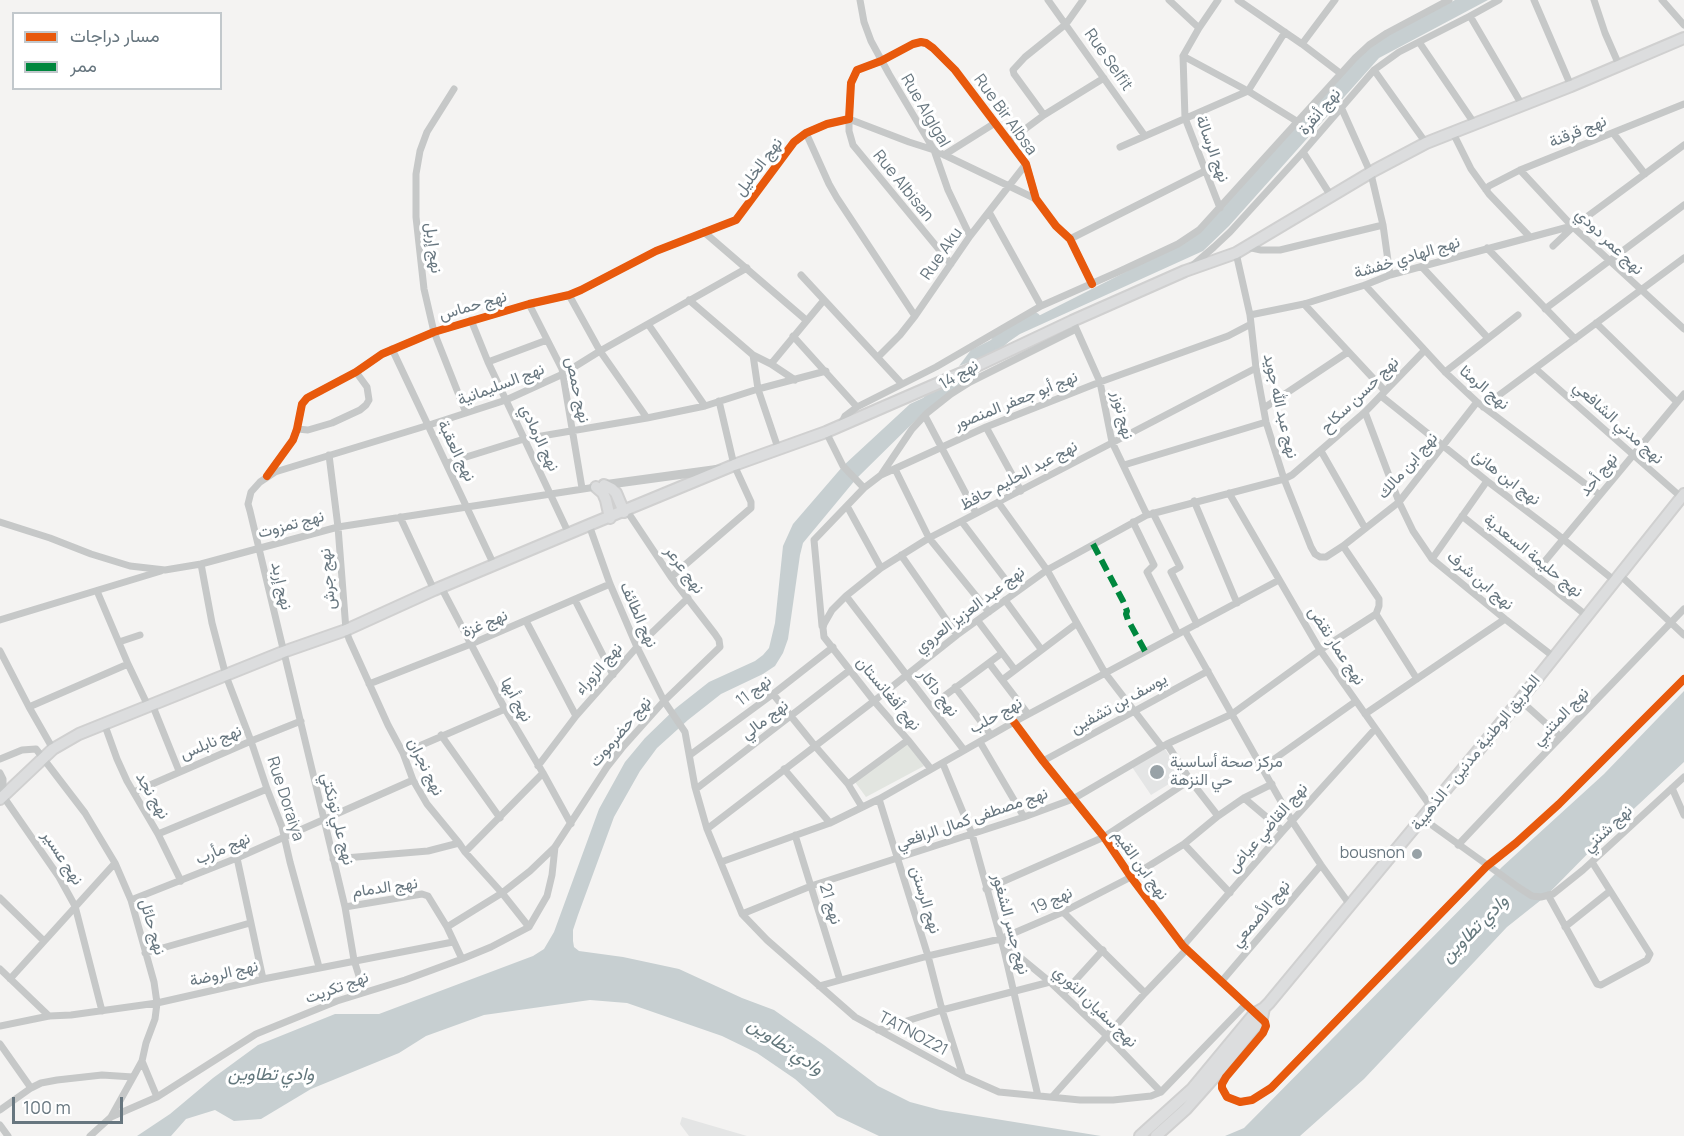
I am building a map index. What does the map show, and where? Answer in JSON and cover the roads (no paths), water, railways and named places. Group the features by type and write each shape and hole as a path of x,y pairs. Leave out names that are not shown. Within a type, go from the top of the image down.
{"main road":[{"path":"2,797 53,749 79,734 282,652 346,630 589,525 778,448 826,432 1074,325 1185,271 1236,253 1426,142 1571,87 1684,38"},
{"path":"600,486 612,489 616,493 625,511"},
{"path":"600,486 610,518"},
{"name":"الطريق الوطنية مدنين - الذهيبة","path":"1140,1136 1154,1133 1199,1095 1260,1013 1520,700 1683,496"}],"street":[{"name":"Rue Alglgal","path":"860,0 867,33 934,150 948,190 970,236"},
{"name":"Rue Selfit","path":"1048,0 1145,136"},
{"path":"1044,115 1013,70 1024,57 1066,24 1083,0"},
{"path":"1169,0 1199,28"},
{"path":"1218,0 1183,56 1248,91 1298,122"},
{"path":"1238,0 1340,73"},
{"path":"1302,44 1334,0"},
{"path":"842,425 845,416 857,407 967,350 1041,306 1178,244 1199,230 1340,73 1369,45 1449,0"},
{"name":"نهج أنقرة","path":"1185,271 1222,239 1303,152 1374,70 1399,52 1499,0"},
{"path":"1534,0 1571,87"},
{"path":"1662,0 1684,25"},
{"path":"1597,1 1605,33 1619,65"},
{"path":"1470,16 1522,105"},
{"path":"1120,147 1248,91 1285,32"},
{"name":"Rue Bir Albsa","path":"881,61 921,42 926,43 950,64 1026,164 1036,199 1056,226 1070,239 1092,284"},
{"path":"1419,42 1474,123"},
{"name":"نهج الرسالة","path":"1183,56 1185,118 1220,208"},
{"name":"Rue Albisan","path":"881,61 857,70 851,83 849,131 853,145 951,264"},
{"path":"1374,70 1426,142"},
{"path":"1009,141 1044,115 1104,78"},
{"name":"نهج إربل","path":"454,89 427,132 420,151 416,174 416,217 424,289 434,332 466,413"},
{"name":"نهج قرقنة","path":"1486,190 1489,186 1520,170 1684,104"},
{"path":"1341,107 1371,174 1383,225 1390,275"},
{"path":"806,132 836,121 849,119 934,150 1036,199"},
{"path":"944,155 995,123"},
{"path":"1452,131 1486,190 1530,237"},
{"name":"نهج الخليل","path":"736,220 794,142 806,132 837,198 915,316"},
{"path":"1613,133 1645,174"},
{"name":"نهج الهادي خفشة","path":"1250,315 1304,304 1390,275 1573,226 1684,145"},
{"path":"1303,152 1331,196"},
{"name":"Rue Aku","path":"878,357 915,316 970,236 1026,164"},
{"name":"نهج عمر دودي","path":"1520,170 1573,226 1641,290 1682,324"},
{"path":"1070,239 1205,171"},
{"path":"1545,309 1684,205"},
{"path":"989,212 1041,306"},
{"name":"نهج حماس","path":"267,476 293,440 302,404 307,398 356,372 392,349 471,320 582,290 656,251 736,220"},
{"path":"1247,247 1280,250 1383,225"},
{"path":"1553,246 1573,226"},
{"path":"704,232 806,320"},
{"path":"1487,248 1575,339"},
{"name":"نهج عبد الله جويد","path":"1236,253 1250,315 1256,368 1266,422 1284,479 1311,547 1320,557"},
{"path":"1483,407 1684,258"},
{"path":"1422,267 1488,338"},
{"name":"نهج السليمانية","path":"251,492 267,476 275,472 429,426 506,400 563,374 747,268"},
{"path":"801,275 902,384"},
{"name":"نهج الرمثا","path":"1365,285 1424,351 1477,402 1600,495"},
{"path":"568,295 600,351 647,418"},
{"path":"689,300 753,355 795,380"},
{"path":"771,364 824,300"},
{"name":"نهج حمص","path":"530,304 560,362 582,488"},
{"name":"نهج ابن هانئ","path":"1304,304 1383,394 1487,481 1617,578 1671,622 1684,636"},
{"path":"1445,372 1518,315"},
{"name":"نهج الرمادي","path":"471,320 488,362 569,534"},
{"path":"1596,323 1677,402"},
{"path":"648,324 705,406"},
{"name":"نهج أبو جعفر المنصور","path":"823,634 814,540 881,475 986,427 1100,382 1228,336 1251,324"},
{"name":"نهج توزر","path":"1074,325 1100,382 1112,442 1180,567 1171,572 1197,624"},
{"name":"نهج 14","path":"881,475 912,429 951,394 1074,325"},
{"path":"794,336 857,407"},
{"path":"488,362 547,340"},
{"name":"نهج العقبة","path":"392,349 494,565"},
{"name":"نهج حسن سكاح","path":"1284,479 1322,451 1365,412 1424,351"},
{"path":"1264,408 1348,352"},
{"path":"753,355 758,389 778,448"},
{"name":"نهج عبد الحليم حافظ","path":"823,634 827,616 846,596 881,568 929,538 1256,368"},
{"name":"نهج مدني الشافعي","path":"1536,369 1683,496"},
{"path":"447,463 524,439 705,406 826,371"},
{"path":"297,429 308,429 332,423 366,405 369,400 368,387 356,372"},
{"name":"نهج أحد","path":"1535,573 1684,394"},
{"path":"671,577 751,508 751,502 731,467 719,401"},
{"name":"نهج ابن مالك","path":"1320,557 1326,557 1343,546 1399,502 1477,402"},
{"name":"نهج ابن شرف","path":"1365,412 1399,502 1413,531 1432,559 1505,620 1554,657"},
{"path":"925,416 976,513"},
{"path":"1124,465 1266,422"},
{"path":"986,427 1021,490"},
{"path":"826,432 843,466 864,489"},
{"path":"1322,451 1365,528"},
{"name":"نهج جرش","path":"329,455 338,527 346,630"},
{"path":"600,486 731,467"},
{"path":"895,469 929,538 990,612"},
{"name":"نهج عبد العزيز العروي","path":"707,829 957,635 1047,570 1150,514 1284,479"},
{"path":"1432,559 1487,481"},
{"name":"نهج تمزوت","path":"0,522 130,566 165,570 201,564 338,527 600,486"},
{"name":"نهج إربد","path":"251,492 248,504 282,652"},
{"name":"نهج عمار نقض","path":"1229,493 1320,650 1431,807"},
{"path":"1194,501 1237,603"},
{"path":"998,502 1047,570 1105,673 1218,816"},
{"path":"847,506 881,568"},
{"name":"نهج عرعر","path":"625,511 721,645"},
{"name":"نهج حليمة السعدية","path":"1462,516 1587,616"},
{"name":"نهج أبها","path":"400,517 437,589 471,644 505,709 571,824"},
{"path":"962,522 1015,592"},
{"path":"1133,522 1154,565 1147,572 1208,671 1292,821 1350,905"},
{"name":"نهج الطائف","path":"589,525 610,584 637,646 664,701 683,727"},
{"path":"1343,546 1379,599 1376,614 1417,679"},
{"path":"902,555 957,635"},
{"name":"Rue Doraiya","path":"201,564 225,676 285,837 319,967"},
{"path":"0,620 165,570"},
{"name":"نهج حلب","path":"721,862 830,823 879,799 1028,714 1279,580"},
{"name":"نهج غزة","path":"369,684 471,644 610,584"},
{"path":"97,591 178,771"},
{"name":"نهج داكار","path":"846,596 964,750"},
{"name":"نهج الزوراء","path":"538,766 576,716 637,646 688,598"},
{"path":"575,600 613,675"},
{"path":"1005,600 1041,650"},
{"name":"نهج المتنبي","path":"1458,845 1684,609"},
{"name":"نهج مصطفى كمال الرافعي","path":"742,914 811,886 1073,799 1164,746 1232,714 1320,650 1376,614"},
{"path":"1365,714 1505,620"},
{"path":"526,621 576,716"},
{"path":"978,621 1015,670"},
{"path":"1002,680 1076,624"},
{"name":"نهج نجران","path":"346,630 369,684 403,753 413,780 430,809 529,927"},
{"path":"118,642 140,634"},
{"name":"نهج أفغانستان","path":"823,634 874,701 931,769"},
{"name":"نهج حضرموت","path":"447,927 502,893 555,847 607,767 664,701 718,651 721,645"},
{"name":"نهج 11","path":"690,755 832,647"},
{"path":"0,651 53,749"},
{"name":"نهج علي تونكتي","path":"282,652 345,907 354,960 364,992"},
{"path":"931,706 1002,653"},
{"path":"989,663 1028,714"},
{"path":"29,707 128,664"},
{"name":"نهج مالي","path":"696,789 850,670"},
{"name":"يوسف بن تشفين","path":"1043,761 1208,671"},
{"path":"1260,1013 1266,1023 1264,1030 1223,1081 1223,1092 1232,1100 1252,1100 1267,1091 1487,866 1559,804 1684,679"},
{"path":"956,687 991,735"},
{"path":"773,694 848,784 862,807"},
{"path":"1520,700 1560,736"},
{"path":"1263,767 1356,701"},
{"path":"403,753 505,709"},
{"name":"نهج نابلس","path":"134,792 178,771 300,722"},
{"name":"نهج ابن القيم","path":"1014,722 1104,837 1131,878 1185,948 1246,1004 1260,1013"},
{"name":"نهج نجد","path":"104,723 117,759 159,834 181,881"},
{"name":"TATNOZ21","path":"683,727 687,736 696,789 707,829 742,914 767,940 855,1017 963,1076 999,1092 1080,1100 1113,1100 1151,1096 1161,1092"},
{"name":"نهج القاضي عياض","path":"1052,1097 1185,948 1283,831 1375,729"},
{"path":"441,735 500,818"},
{"path":"848,784 908,740"},
{"path":"980,742 1024,817"},
{"path":"0,759 29,749 36,749 44,758"},
{"name":"نهج حائل","path":"44,758 85,813 115,863 131,900 154,982 157,1004 155,1019 142,1061 111,1118"},
{"name":"نهج جسر الشغور","path":"943,764 972,834 1004,950 1038,1096"},
{"path":"784,769 830,823"},
{"path":"0,773 3,779 2,797"},
{"path":"465,852 543,773"},
{"name":"نهج شنني","path":"1547,896 1553,894 1592,862 1684,777"},
{"name":"نهج مأرب","path":"131,900 237,858 413,780"},
{"path":"986,889 1104,837 1190,780"},
{"name":"نهج 19","path":"819,986 1000,939 1064,912 1131,878 1184,844 1244,798 1272,784"},
{"path":"1672,788 1684,815"},
{"path":"159,834 267,789"},
{"name":"نهج عسير","path":"2,797 59,877 75,906 102,1011"},
{"path":"1244,798 1283,831"},
{"name":"نهج الرستن","path":"879,799 963,1076"},
{"path":"1422,818 1532,896 1547,896 1597,984 1601,985 1647,960 1650,954 1592,862"},
{"name":"نهج 21","path":"795,835 840,980"},
{"path":"333,859 428,851 459,843"},
{"path":"1184,844 1230,893"},
{"path":"529,927 547,896 555,847"},
{"path":"237,858 263,979"},
{"path":"10,979 115,863"},
{"name":"نهج الأصمعي","path":"1221,982 1321,865"},
{"path":"1565,927 1610,891"},
{"name":"نهج الدمام","path":"345,907 422,894 428,896 447,927 462,959"},
{"path":"0,898 44,941"},
{"path":"1064,912 1145,993"},
{"path":"146,953 250,923"},
{"name":"نهج تكريت","path":"90,1136 111,1118 157,1097 256,1034 364,992 462,959 529,927"},
{"name":"نهج الروضة","path":"0,1026 49,1016 157,1004 319,967 453,942"},
{"name":"نهج سفيان الثوري","path":"1004,950 1013,952 1050,982 1161,1092"},
{"path":"1063,994 1103,950"},
{"path":"0,969 49,1016"},
{"path":"878,1030 942,1010 1050,982"},
{"path":"1161,1092 1246,1004"},
{"path":"0,1044 31,1088"},
{"path":"142,1061 157,1097"},
{"path":"0,1110 41,1083 112,1075 133,1077"},
{"path":"0,1125 8,1136"}],"water":[{"path":"1455,0 1488,0 1379,58 1229,226 1203,251 1020,334 989,355 959,366 971,350 1187,241 1355,61 1380,39"},
{"name":"وادي تطاوين","path":"973,375 921,415 856,479 803,543 788,639 775,666 721,694 657,748 640,771 614,817 573,930 574,947 579,951 623,957 679,969 774,1010 878,1086 910,1102 940,1110 1101,1136 879,1136 837,1116 795,1079 757,1053 722,1036 627,1003 590,1000 484,1015 426,1036 399,1053 311,1089 261,1119 234,1121 215,1110 186,1119 171,1136 137,1136 170,1114 258,1045 335,1014 379,1014 533,956 544,949 554,932 599,809 625,762 645,738 676,708 709,682 755,661 769,648 775,623 783,546 793,524 843,466 910,404 930,392"},
{"name":"وادي تطاوين","path":"1684,691 1684,762 1608,833 1546,896 1507,927 1364,1079 1300,1136 1225,1136 1244,1128 1502,867 1604,774"}],"waterway":[{"path":"998,342 1011,330 1034,319"}],"place":[{"name":"مركز صحة أساسية حي النزهة","path":"1157,772"},
{"name":"bousnon","path":"1417,854"}]}
